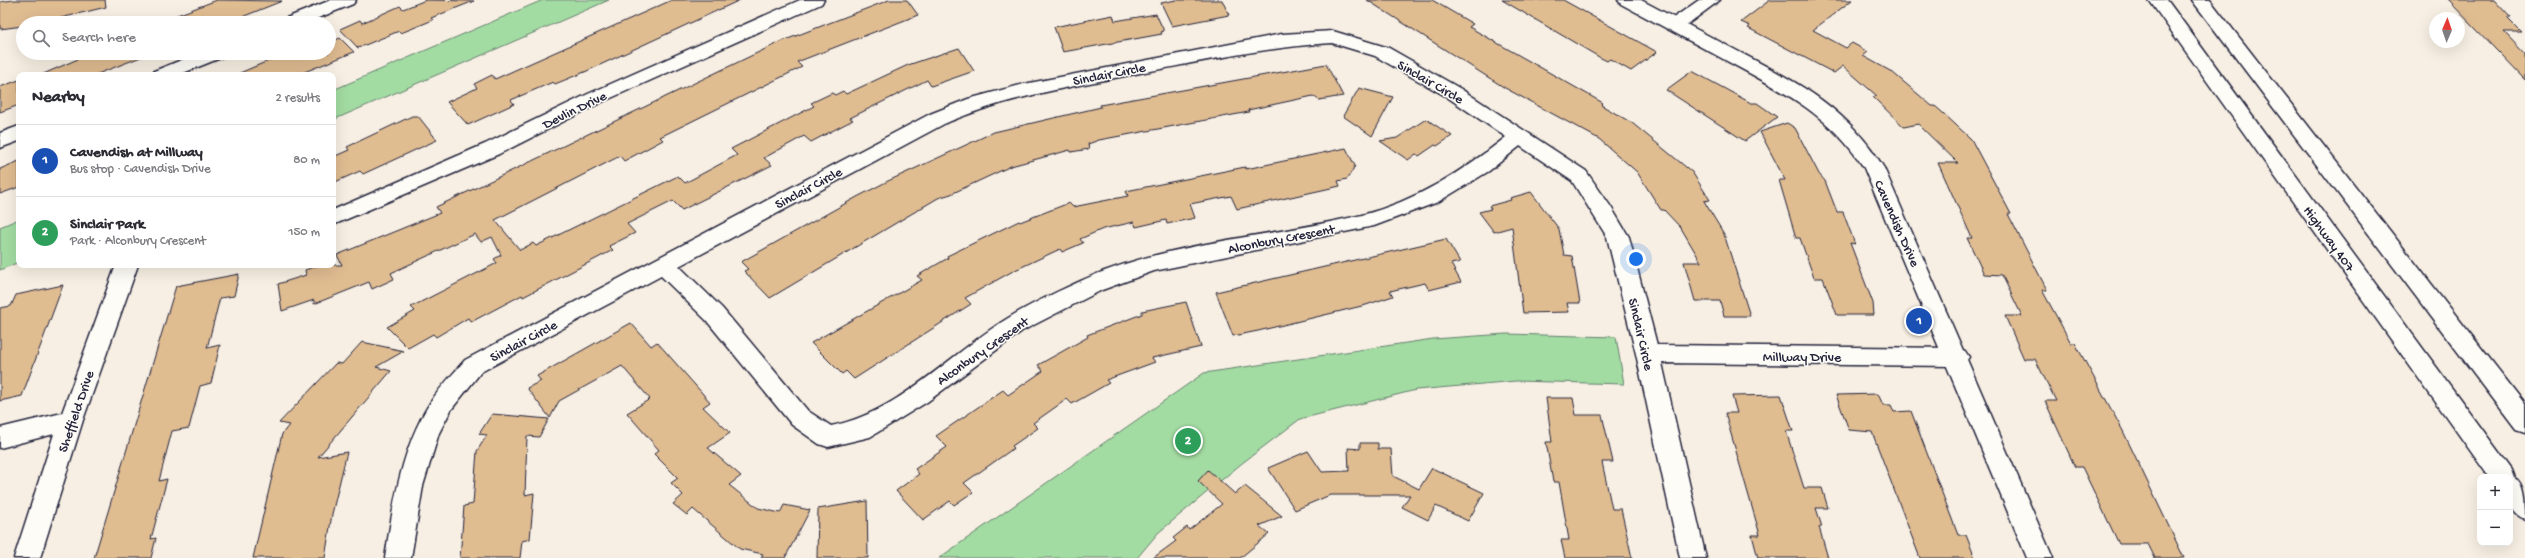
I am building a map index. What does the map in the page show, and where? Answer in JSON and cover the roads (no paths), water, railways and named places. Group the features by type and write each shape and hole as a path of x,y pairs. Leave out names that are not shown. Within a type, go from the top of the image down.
{"main road":[{"path":"307,16 347,0"},
{"name":"Devlin Drive","path":"336,217 465,162 595,98 815,0"},
{"name":"Cavendish Drive","path":"1626,0 1798,91 1822,107 1852,135 1874,168 1957,357 1984,427 2040,558"},
{"path":"1675,25 1711,0"},
{"name":"Highway 407","path":"2158,0 2501,474"},
{"path":"2201,0 2525,422"},
{"name":"Sinclair Circle","path":"398,558 405,513 416,468 434,416 473,366 937,119 976,103 1024,90 1282,40 1334,37 1382,52 1454,93 1579,176 1604,212 1618,237 1648,354 1693,558"},
{"path":"169,72 199,60"},
{"path":"0,141 16,134"},
{"name":"Alconbury Crescent","path":"663,264 714,314 800,418 828,437 861,430 919,395 1014,325 1094,284 1151,264 1367,221 1431,197 1482,166 1519,136"},
{"name":"Sheffield Drive","path":"27,558 71,420 126,268"},
{"name":"Millway Drive","path":"1648,354 1957,357"},
{"path":"0,438 71,420"},
{"path":"2513,491 2525,508"}],"place":[{"name":"Cavendish at Millway","path":"1919,321"},
{"name":"Sinclair Park","path":"1188,441"}]}
